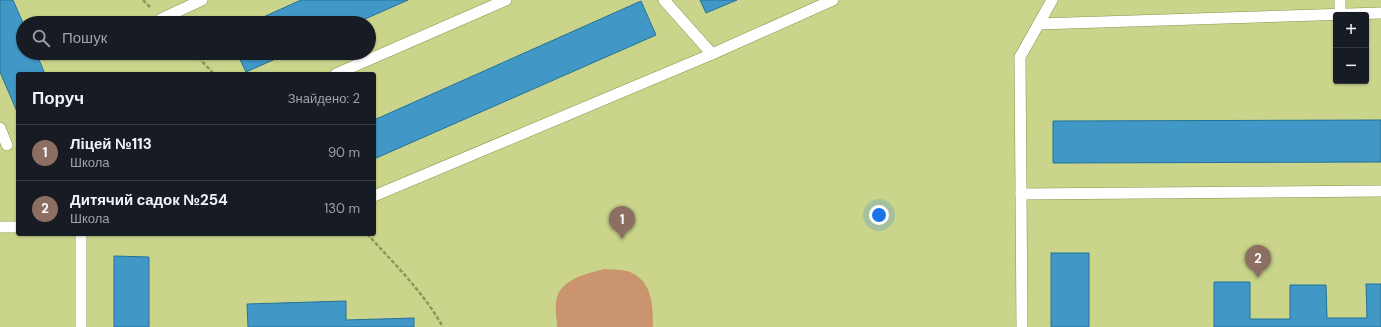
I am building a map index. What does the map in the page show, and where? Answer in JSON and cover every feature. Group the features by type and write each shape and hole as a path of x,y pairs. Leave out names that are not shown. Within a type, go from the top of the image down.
{"lane":[{"path":"167,16 202,0"},
{"path":"376,57 506,0"},
{"path":"664,0 712,54"},
{"path":"376,195 712,54 833,0"},
{"path":"1022,327 1020,57 1052,0"},
{"path":"1340,0 1340,12"},
{"path":"1369,13 1381,13"},
{"path":"1039,24 1333,14"},
{"path":"341,72 368,60"},
{"path":"0,128 7,145"},
{"path":"1021,194 1381,191"},
{"path":"0,227 16,227"},
{"path":"81,236 82,327"}],"path":[{"path":"201,60 212,72"},
{"path":"369,236 405,275 437,316 443,327"}],"shaded area":[{"path":"604,269 627,271 638,276 647,288 650,295 653,311 653,327 557,327 556,302 558,294 562,288 574,279"}],"building":[{"path":"0,0 13,0 20,16 16,16 16,60 39,60 44,72 16,72 16,109 0,72"},
{"path":"301,0 408,0 372,16 266,16"},
{"path":"700,0 737,0 706,13"},
{"path":"641,1 656,35 376,158 376,119"},
{"path":"240,60 273,60 246,72"},
{"path":"1381,120 1381,162 1053,163 1053,121"},
{"path":"1051,253 1089,253 1089,327 1051,327"},
{"path":"114,256 149,257 149,327 114,327"},
{"path":"1214,282 1250,282 1250,319 1290,319 1290,285 1326,285 1327,318 1367,318 1366,284 1381,284 1381,327 1214,327"},
{"path":"346,301 346,320 414,318 414,327 248,327 247,304"}],"place":[{"name":"Ліцей №113","path":"622,239"},
{"name":"Дитячий садок №254","path":"1258,278"}]}
